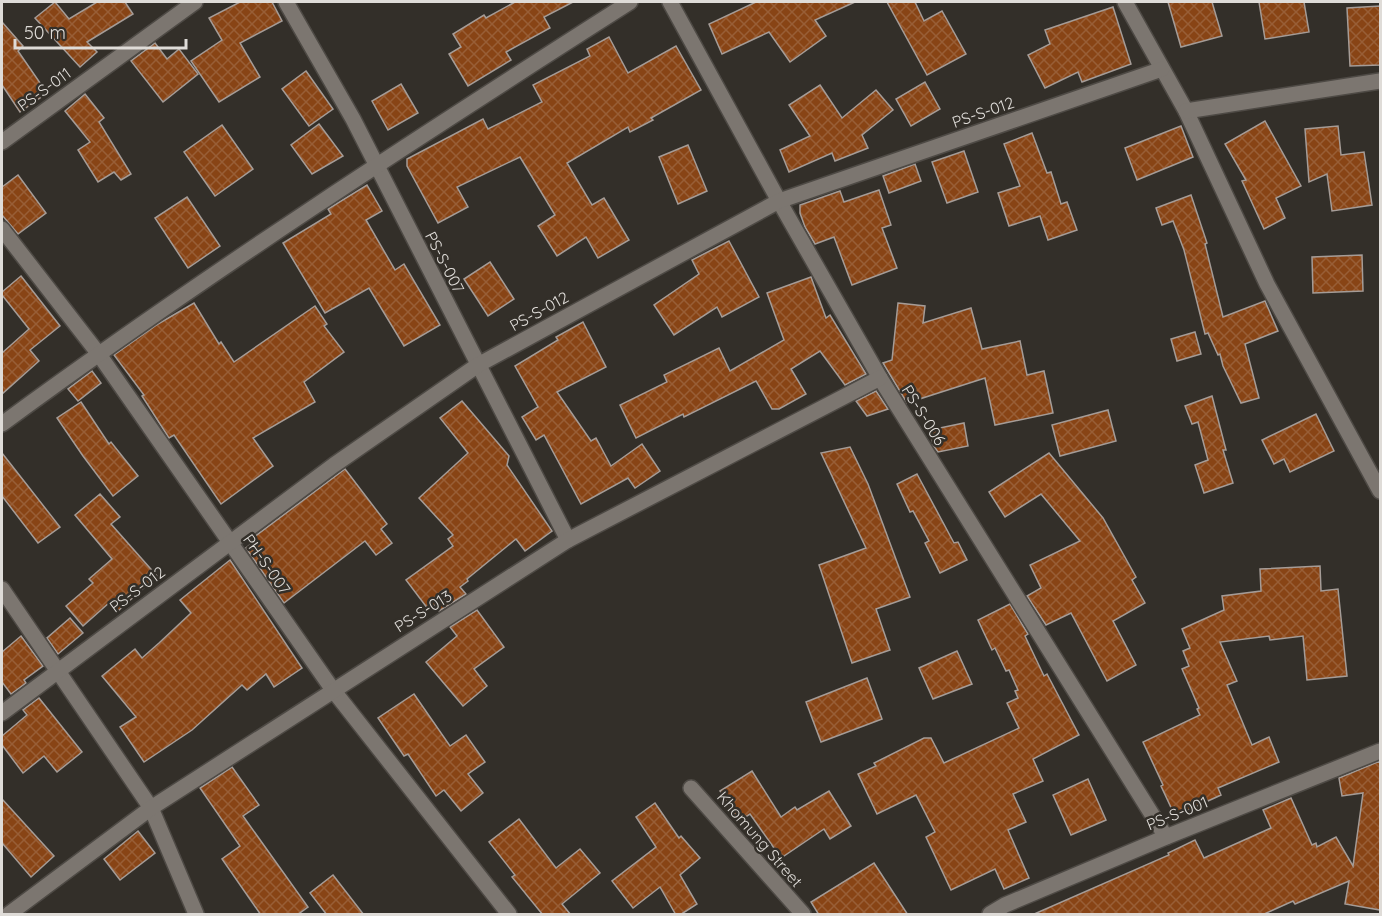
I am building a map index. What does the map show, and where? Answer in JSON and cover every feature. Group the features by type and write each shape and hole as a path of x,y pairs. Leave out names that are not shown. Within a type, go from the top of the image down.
{"street":[{"name":"PS-S-011","path":"2,142 195,2"},
{"name":"PS-S-007","path":"286,2 353,118 568,540"},
{"path":"2,424 98,353 375,165 630,2"},
{"name":"PS-S-006","path":"670,2 779,201 880,378 1166,837"},
{"path":"1125,2 1186,111 1266,284 1380,491"},
{"name":"PS-S-012","path":"2,713 334,465 478,365 779,201 1162,69"},
{"path":"1186,111 1380,81"},
{"name":"PH-S-007","path":"2,229 98,353 333,690 509,915"},
{"name":"PS-S-013","path":"9,915 151,808 568,540 880,378"},
{"path":"2,589 151,808 196,915"},
{"name":"PS-S-001","path":"990,915 1005,905 1166,837 1380,751"},
{"name":"Khomung Street","path":"690,788 803,915"}],"building":[{"path":"55,2 69,19 97,2 125,2 133,14 87,42 97,52 80,67 35,18"},
{"path":"240,2 272,2 282,21 240,43 260,77 219,102 191,61 222,40 209,18"},
{"path":"515,2 573,2 544,17 550,28 506,52 511,60 468,86 449,54 461,47 453,34 484,15 486,18"},
{"path":"756,2 855,2 815,20 826,36 790,62 769,32 722,54 709,24"},
{"path":"887,2 915,2 924,21 942,11 966,54 927,75"},
{"path":"1168,2 1212,2 1222,36 1181,47"},
{"path":"1259,2 1304,2 1309,32 1265,39"},
{"path":"1380,6 1380,65 1350,66 1347,8"},
{"path":"1113,7 1131,64 1082,82 1078,72 1045,88 1028,55 1050,44 1045,30"},
{"path":"2,22 23,46 18,51 47,93 20,112 2,85"},
{"path":"609,37 628,73 676,46 701,90 651,118 653,120 630,132 628,127 567,163 592,205 604,198 629,240 598,258 586,237 557,256 538,226 555,215 520,157 457,187 468,207 438,223 407,166 407,159 483,119 488,129 542,102 533,85 590,56 587,49"},
{"path":"155,43 167,59 179,49 198,74 163,102 131,61"},
{"path":"306,71 333,109 309,126 282,89"},
{"path":"925,82 940,109 911,126 896,99"},
{"path":"401,84 418,113 388,130 372,101"},
{"path":"820,85 842,118 876,90 893,110 862,135 868,148 835,161 832,153 789,172 780,150 810,136 789,105"},
{"path":"85,94 104,118 99,122 131,174 121,180 114,172 98,182 78,150 90,142 65,111"},
{"path":"1265,121 1301,186 1276,198 1285,218 1264,229 1242,181 1246,180 1225,144"},
{"path":"319,124 343,156 312,174 291,145"},
{"path":"222,125 253,169 215,196 184,152"},
{"path":"1181,126 1193,157 1137,180 1125,148"},
{"path":"1338,126 1341,155 1364,152 1372,205 1332,211 1327,174 1309,182 1305,129"},
{"path":"1032,133 1047,173 1051,172 1061,204 1067,202 1077,230 1048,240 1040,216 1009,226 998,193 1020,186 1004,144"},
{"path":"688,145 707,191 678,204 659,157"},
{"path":"964,151 978,192 947,203 932,162"},
{"path":"915,164 921,181 889,193 883,176"},
{"path":"18,175 46,213 18,234 2,215 2,187"},
{"path":"367,185 382,211 366,220 395,270 404,264 440,325 404,346 369,288 325,313 283,243 331,214 328,209"},
{"path":"879,190 891,225 882,228 897,268 852,285 834,237 815,244 805,227 800,205 840,191 844,202"},
{"path":"1191,195 1207,243 1205,244 1223,317 1265,301 1278,331 1245,344 1259,398 1241,403 1223,366 1220,354 1218,355 1208,333 1205,334 1184,250 1173,221 1162,225 1156,208"},
{"path":"187,197 220,246 188,268 155,218"},
{"path":"729,241 759,297 722,317 717,307 674,335 654,305 699,274 692,260"},
{"path":"1362,255 1363,291 1313,293 1312,257"},
{"path":"490,262 514,299 488,316 464,279"},
{"path":"21,276 60,326 30,350 39,361 2,394 2,353 29,329 2,295 2,292"},
{"path":"811,277 826,318 830,315 866,374 845,385 820,351 791,369 806,394 779,409 772,409 756,381 636,438 620,405 667,382 664,375 719,348 730,371 784,340 767,293"},
{"path":"194,303 219,344 221,342 234,362 315,306 327,324 324,326 344,352 304,382 315,402 253,438 273,466 221,504 174,435 169,438 142,396 144,395 114,355 158,324"},
{"path":"898,303 925,306 923,323 971,308 982,349 1020,341 1027,375 1044,371 1053,413 995,425 985,378 907,403 883,363 892,360"},
{"path":"583,322 606,367 557,392 591,441 596,438 611,466 642,444 660,471 635,488 628,478 581,504 544,435 536,440 522,417 538,407 515,366 558,340 556,337"},
{"path":"1195,332 1201,354 1177,361 1171,339"},
{"path":"92,371 101,383 78,401 68,389"},
{"path":"876,391 888,409 867,416 856,401"},
{"path":"1212,396 1226,450 1223,450 1233,483 1204,493 1195,465 1208,460 1198,422 1192,424 1185,406"},
{"path":"462,401 509,456 507,465 552,531 525,551 516,539 467,579 468,581 460,587 466,594 439,611 434,605 428,609 406,580 453,546 448,539 453,535 419,498 468,453 440,418"},
{"path":"81,402 109,444 111,442 138,476 113,496 57,418"},
{"path":"1108,410 1116,441 1060,456 1052,425"},
{"path":"1316,414 1334,451 1290,472 1284,459 1274,464 1262,440"},
{"path":"964,423 968,446 938,452 933,445 930,430"},
{"path":"850,447 868,484 910,597 876,609 890,650 852,663 819,565 866,548 821,453"},
{"path":"2,453 60,527 38,543 2,496"},
{"path":"1049,453 1103,518 1136,577 1132,580 1145,603 1113,621 1136,665 1107,681 1071,613 1046,625 1027,596 1041,588 1030,565 1080,541 1041,494 1005,517 989,492"},
{"path":"345,469 387,524 381,529 392,543 376,555 365,541 284,603 246,548 252,543 250,540"},
{"path":"917,474 954,543 958,542 967,560 940,573 925,543 929,541 913,511 910,512 897,484"},
{"path":"100,494 120,517 111,524 157,576 118,611 110,602 83,626 66,606 93,583 89,579 112,559 75,515"},
{"path":"230,560 302,668 274,687 266,674 247,690 242,685 192,730 144,762 120,727 136,717 102,676 135,649 142,658 159,643 191,613 180,600"},
{"path":"1320,566 1321,591 1338,589 1347,676 1307,680 1303,636 1270,640 1269,636 1220,642 1237,681 1227,685 1252,745 1269,737 1279,762 1218,788 1221,795 1175,816 1143,742 1200,715 1182,669 1189,666 1183,651 1190,648 1182,629 1224,610 1222,596 1261,591 1260,569"},
{"path":"1010,604 1028,634 1025,636 1044,676 1047,674 1079,735 1033,759 1043,781 1013,794 1026,822 1008,830 1029,878 1004,889 995,869 951,890 926,837 935,832 916,795 877,814 858,774 876,766 874,763 924,738 931,738 944,763 1019,728 1007,703 1018,698 1015,691 1018,690 995,648 992,650 978,620"},
{"path":"477,610 504,647 474,669 487,686 463,706 426,662 457,636 450,627"},
{"path":"70,618 83,633 58,654 47,638"},
{"path":"21,636 43,666 24,680 26,683 11,694 2,682 2,652"},
{"path":"957,651 972,684 933,699 919,668"},
{"path":"867,678 882,719 821,742 806,702"},
{"path":"414,694 450,746 466,735 485,762 468,774 483,793 461,811 444,790 436,796 408,754 404,756 378,718"},
{"path":"39,698 82,752 57,772 44,756 23,773 2,745 2,736 27,715 23,710"},
{"path":"1380,761 1380,910 1345,904 1349,881 1262,915 1032,915 1169,855 1168,853 1195,840 1204,858 1271,828 1263,810 1291,798 1312,845 1316,843 1317,847 1336,837 1353,866 1363,793 1342,796 1339,778"},
{"path":"232,767 259,805 243,816 308,907 297,915 261,915 222,859 240,846 200,788"},
{"path":"752,771 781,817 795,807 797,810 829,791 851,826 830,839 824,829 781,858 750,814 739,821 720,791"},
{"path":"1088,779 1106,820 1071,835 1053,795"},
{"path":"2,799 54,856 31,877 2,843"},
{"path":"655,803 679,838 681,836 700,858 680,875 697,904 680,915 676,915 660,887 633,908 612,881 656,847 636,817"},
{"path":"519,819 556,868 580,849 600,873 562,904 571,915 543,915 512,877 515,875 489,842"},
{"path":"138,831 155,853 120,880 104,859"},
{"path":"874,863 908,915 819,915 811,902"},
{"path":"333,875 364,915 327,915 310,893"}]}
